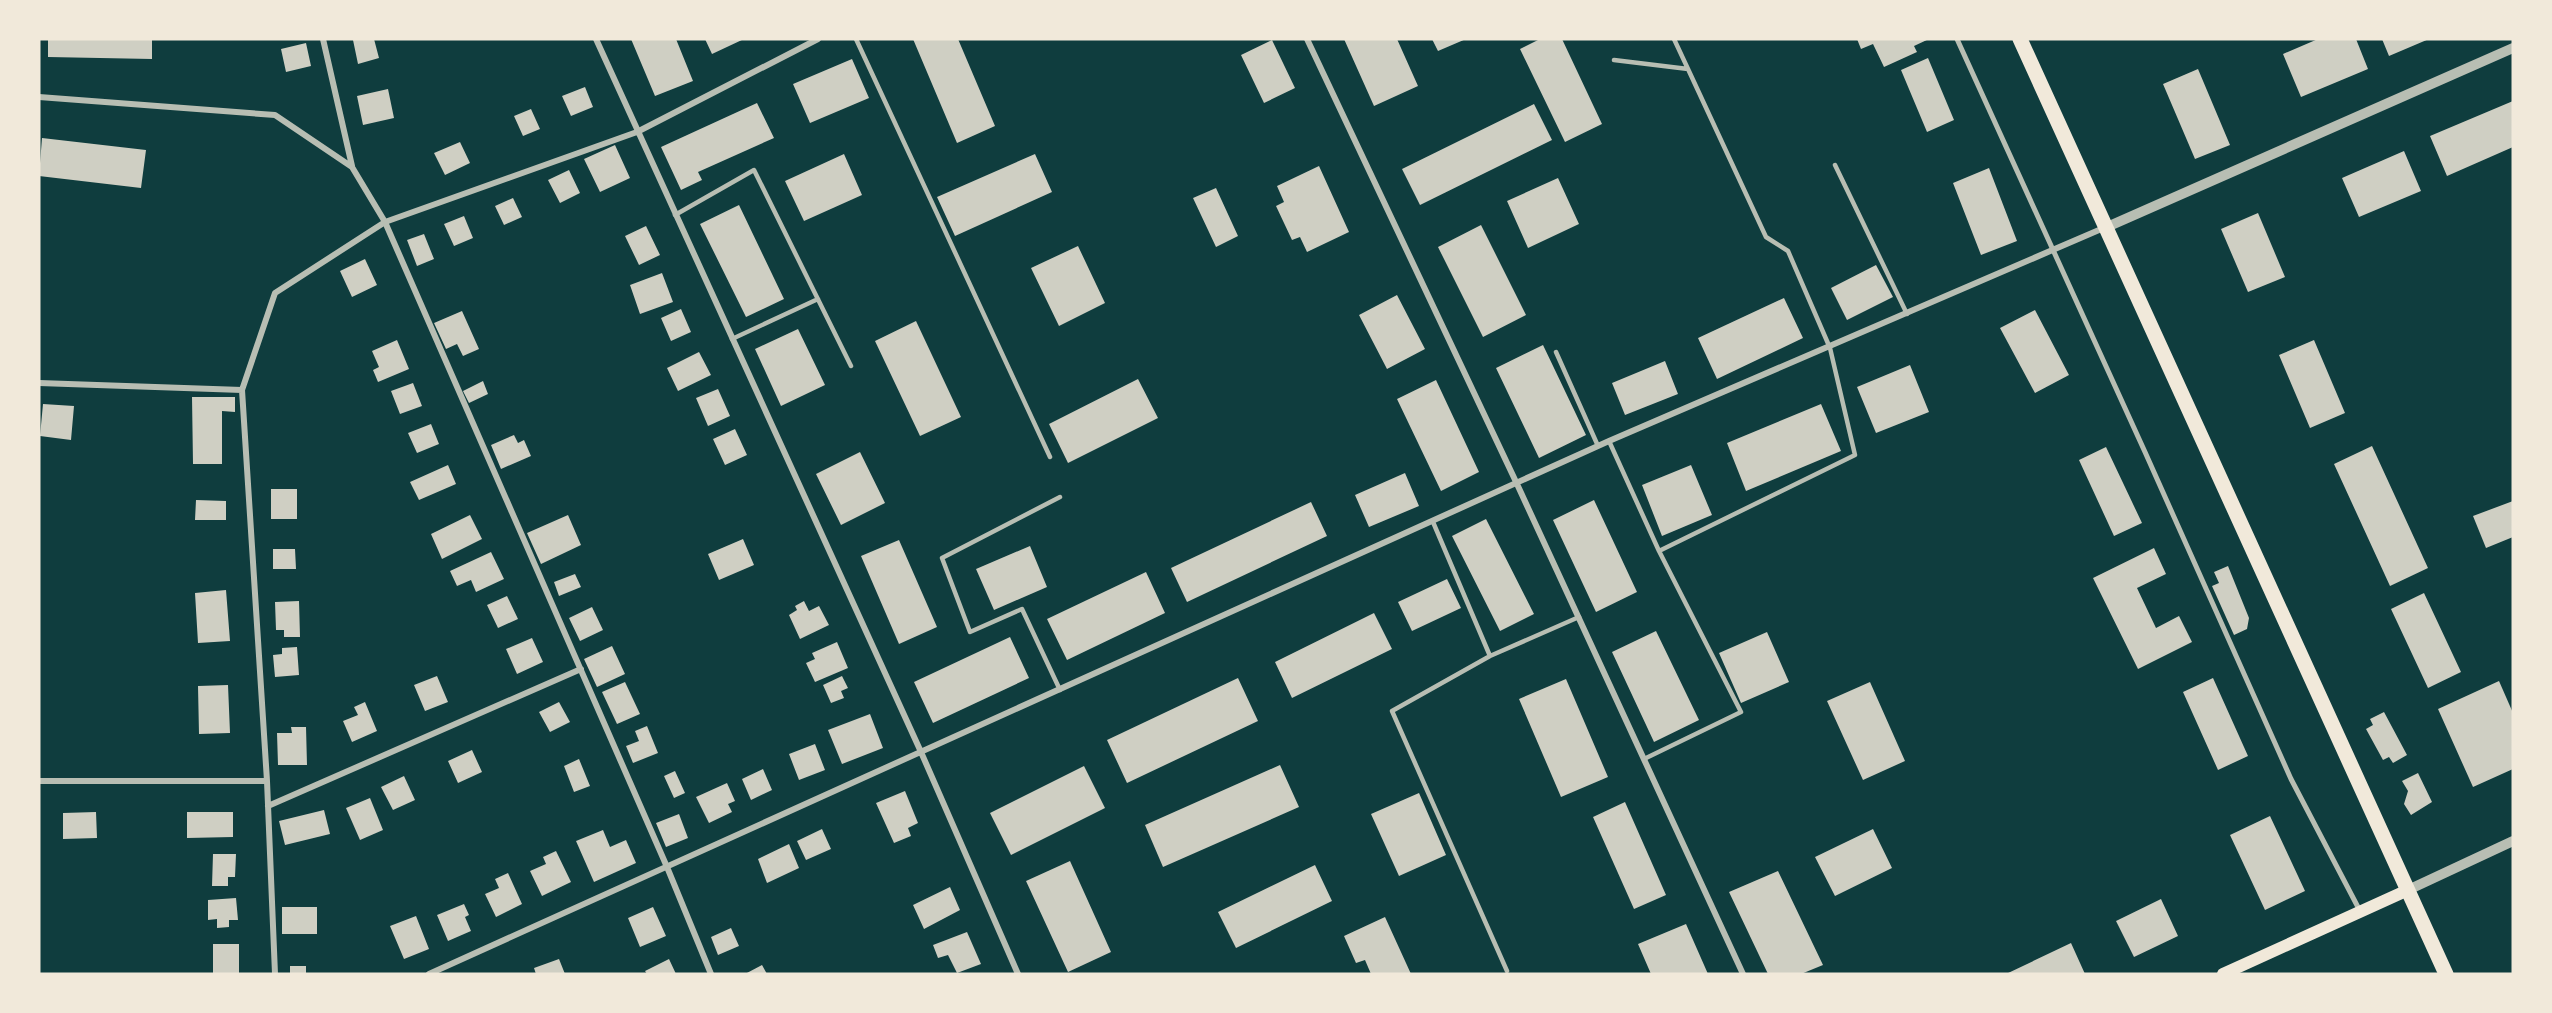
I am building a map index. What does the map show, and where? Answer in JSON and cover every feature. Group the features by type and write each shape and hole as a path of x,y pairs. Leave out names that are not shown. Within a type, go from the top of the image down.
{"main road":[{"path":"2020,39 2446,974"},
{"path":"2223,974 2408,890"}],"street":[{"path":"322,39 352,167 385,222 667,867 711,974"},
{"path":"596,39 921,752 1018,974"},
{"path":"275,974 267,781 242,390 274,293 385,222 637,132 818,39"},
{"path":"1307,39 1517,483 1743,974"},
{"path":"1957,39 2291,779 2361,912"},
{"path":"429,974 1609,441 2054,251 2513,48"},
{"path":"39,97 275,115 352,167"},
{"path":"39,383 242,390"},
{"path":"268,806 581,669"},
{"path":"39,781 267,781"},
{"path":"2408,890 2513,841"}],"lane":[{"path":"856,39 1050,457"},
{"path":"1659,551 1855,455 1830,348 1788,251 1766,237 1674,39"},
{"path":"1614,60 1688,69"},
{"path":"1835,165 1907,314"},
{"path":"675,215 754,170 851,366"},
{"path":"732,339 818,299"},
{"path":"1556,352 1598,446"},
{"path":"1609,441 1659,551 1741,712 1644,759"},
{"path":"1060,497 942,558 970,632 1022,609 1060,690"},
{"path":"1432,522 1490,656"},
{"path":"1507,970 1392,711 1490,656 1579,617"}],"building":[{"path":"48,39 152,39 152,59 48,57"},
{"path":"374,39 379,58 358,64 353,40"},
{"path":"631,39 676,39 693,81 655,96"},
{"path":"705,39 744,39 712,54"},
{"path":"913,39 958,39 995,126 957,143"},
{"path":"1344,39 1397,39 1418,86 1374,106"},
{"path":"1432,39 1466,39 1438,51"},
{"path":"1540,39 1562,39 1602,124 1565,142 1520,49"},
{"path":"1857,39 1929,39 1914,46 1917,52 1884,67 1873,44 1861,49"},
{"path":"2318,39 2356,39 2368,69 2301,97 2283,54"},
{"path":"2382,39 2429,39 2389,56"},
{"path":"1272,40 1295,88 1264,103 1241,55"},
{"path":"306,43 311,66 286,72 281,49"},
{"path":"1928,58 1954,120 1927,132 1901,70"},
{"path":"852,59 869,98 810,123 793,84"},
{"path":"2198,69 2230,145 2195,159 2163,84"},
{"path":"585,87 593,107 571,116 562,96"},
{"path":"388,89 394,118 363,125 357,96"},
{"path":"2513,101 2513,147 2447,176 2430,136"},
{"path":"757,103 774,138 698,172 702,180 681,190 661,147"},
{"path":"1534,104 1552,140 1420,205 1402,169"},
{"path":"531,109 540,129 523,136 514,116"},
{"path":"42,138 146,150 141,188 39,176"},
{"path":"460,142 470,163 445,175 434,153"},
{"path":"615,145 630,178 600,192 584,159"},
{"path":"2404,151 2421,191 2359,217 2342,178"},
{"path":"844,154 862,195 804,221 785,181"},
{"path":"1035,154 1052,192 955,236 937,197"},
{"path":"1319,166 1349,232 1307,252 1300,237 1292,240 1276,206 1284,202 1277,186"},
{"path":"1989,168 2017,241 1981,255 1953,183"},
{"path":"569,170 580,193 560,203 548,180"},
{"path":"1558,178 1579,224 1528,248 1507,201"},
{"path":"1216,188 1238,236 1216,247 1193,198"},
{"path":"513,198 522,217 504,225 495,206"},
{"path":"739,205 784,299 746,317 700,224"},
{"path":"2258,213 2285,277 2248,292 2221,229"},
{"path":"464,216 473,238 454,246 444,224"},
{"path":"1481,225 1526,315 1483,337 1438,247"},
{"path":"646,226 660,255 639,265 625,236"},
{"path":"424,234 434,259 417,266 407,240"},
{"path":"1078,246 1105,303 1059,326 1031,268"},
{"path":"365,259 377,285 352,297 340,271"},
{"path":"1876,265 1893,297 1847,320 1831,288"},
{"path":"662,273 673,302 640,314 630,285"},
{"path":"1397,295 1425,349 1387,369 1359,315"},
{"path":"1784,298 1803,338 1717,379 1698,338"},
{"path":"681,309 691,332 671,341 661,318"},
{"path":"2035,310 2069,375 2035,393 2000,328"},
{"path":"462,311 479,349 463,356 457,344 446,349 434,323"},
{"path":"916,321 961,417 920,436 875,341"},
{"path":"798,329 825,385 781,406 755,349"},
{"path":"397,340 409,369 378,382 373,370 379,367 372,351"},
{"path":"2314,340 2345,413 2310,428 2279,355"},
{"path":"1543,345 1586,435 1539,458 1496,368"},
{"path":"699,352 711,375 678,391 667,368"},
{"path":"1665,361 1678,394 1625,415 1612,383"},
{"path":"1910,365 1929,412 1876,433 1857,387"},
{"path":"1138,379 1158,418 1068,463 1049,424"},
{"path":"1436,380 1479,472 1441,491 1397,399"},
{"path":"483,381 488,394 469,403 463,391"},
{"path":"413,383 422,406 400,414 391,391"},
{"path":"718,389 730,416 708,426 696,398"},
{"path":"192,397 235,397 235,412 222,411 222,464 193,464"},
{"path":"43,404 74,406 71,440 40,436"},
{"path":"1821,404 1841,451 1746,491 1727,443"},
{"path":"431,424 439,444 417,453 408,433"},
{"path":"735,429 747,455 725,465 713,439"},
{"path":"514,435 518,443 524,440 531,456 501,469 491,445"},
{"path":"2372,446 2428,568 2390,586 2334,464"},
{"path":"2106,447 2142,523 2114,536 2079,460"},
{"path":"860,452 885,503 841,525 816,474"},
{"path":"448,465 456,484 419,500 410,482"},
{"path":"1691,465 1712,515 1662,536 1642,485"},
{"path":"1405,473 1419,506 1369,527 1355,495"},
{"path":"271,489 297,489 297,519 271,519"},
{"path":"196,500 226,501 226,520 195,520"},
{"path":"1594,500 1637,592 1596,612 1553,520"},
{"path":"2513,501 2513,537 2486,548 2473,516"},
{"path":"1311,502 1327,536 1187,602 1171,568"},
{"path":"470,515 482,539 442,559 431,534"},
{"path":"568,515 581,545 541,564 527,533"},
{"path":"1486,519 1534,614 1500,631 1452,536"},
{"path":"743,539 754,565 719,580 708,554"},
{"path":"899,540 937,627 899,644 861,556"},
{"path":"1030,546 1047,587 994,610 976,569"},
{"path":"2154,548 2166,574 2137,588 2156,628 2179,616 2192,642 2138,669 2093,578"},
{"path":"273,549 295,549 296,569 273,569"},
{"path":"491,552 504,579 476,592 471,580 457,586 450,571"},
{"path":"2228,566 2249,618 2247,629 2234,635 2212,586 2219,583 2214,572"},
{"path":"1146,572 1165,613 1067,660 1047,619"},
{"path":"575,574 581,587 559,596 554,582"},
{"path":"1447,579 1461,608 1412,631 1398,602"},
{"path":"226,590 230,641 198,643 195,593"},
{"path":"2424,593 2461,672 2428,688 2391,609"},
{"path":"507,596 518,619 498,628 487,605"},
{"path":"299,601 300,637 284,637 284,630 276,630 275,602"},
{"path":"804,601 809,611 819,606 829,625 800,639 789,615 797,610 795,606"},
{"path":"592,607 603,630 580,641 569,618"},
{"path":"1374,613 1392,649 1292,698 1275,662"},
{"path":"1656,631 1699,720 1654,742 1612,652"},
{"path":"1767,632 1789,682 1741,703 1719,653"},
{"path":"1010,637 1029,678 933,723 914,682"},
{"path":"532,638 543,662 517,674 506,649"},
{"path":"837,642 848,668 815,682 806,663 815,659 812,653"},
{"path":"612,646 625,674 597,687 584,659"},
{"path":"297,647 299,675 275,677 273,655 282,654 282,648"},
{"path":"437,676 448,702 425,711 414,685"},
{"path":"842,676 848,688 841,691 844,698 831,703 823,685"},
{"path":"1238,678 1258,721 1127,783 1107,740"},
{"path":"2213,678 2248,756 2218,770 2183,692"},
{"path":"1566,679 1608,777 1561,797 1519,699"},
{"path":"2499,681 2513,713 2513,769 2473,787 2438,709"},
{"path":"625,682 640,714 617,724 602,692"},
{"path":"1870,682 1905,761 1863,780 1827,701"},
{"path":"228,685 230,733 199,734 198,686"},
{"path":"365,702 377,731 352,742 343,721 358,715 354,707"},
{"path":"559,702 570,722 550,732 539,712"},
{"path":"2384,712 2407,755 2393,763 2389,757 2383,760 2366,729 2373,725 2370,719"},
{"path":"870,714 883,748 842,764 828,730"},
{"path":"647,726 658,753 633,763 626,746 639,741 635,731"},
{"path":"291,727 306,727 307,765 278,765 277,733 292,733"},
{"path":"815,744 825,770 799,780 789,754"},
{"path":"472,750 482,772 458,783 448,761"},
{"path":"579,759 590,786 574,792 564,766"},
{"path":"1280,765 1299,807 1163,867 1145,825"},
{"path":"1084,766 1105,808 1011,855 990,813"},
{"path":"763,769 772,790 751,800 742,779"},
{"path":"675,771 685,793 674,798 664,776"},
{"path":"2418,773 2432,802 2411,815 2404,804 2408,791 2402,781"},
{"path":"404,776 415,800 393,810 381,787"},
{"path":"727,783 735,801 728,804 732,812 709,823 696,797"},
{"path":"905,791 918,823 908,828 911,836 894,843 876,803"},
{"path":"1419,793 1446,855 1399,876 1371,814"},
{"path":"370,798 383,830 360,840 346,808"},
{"path":"1625,802 1666,895 1634,909 1593,817"},
{"path":"324,810 330,834 285,845 279,821"},
{"path":"96,812 97,838 63,839 63,813"},
{"path":"187,812 233,812 233,837 187,838"},
{"path":"679,814 688,838 666,847 656,823"},
{"path":"2270,816 2305,891 2265,910 2230,835"},
{"path":"822,829 831,849 806,860 797,841"},
{"path":"1873,829 1892,868 1835,896 1815,857"},
{"path":"603,830 610,847 626,840 636,863 594,882 576,841"},
{"path":"789,844 799,868 767,883 758,859"},
{"path":"556,851 571,882 542,896 530,871 546,864 543,857"},
{"path":"213,854 236,854 235,877 228,877 228,886 212,886"},
{"path":"1070,861 1111,952 1068,972 1026,881"},
{"path":"1315,865 1332,901 1236,948 1218,912"},
{"path":"1778,871 1823,965 1801,974 1768,974 1729,892"},
{"path":"508,873 522,904 496,917 485,894 499,888 495,879"},
{"path":"950,887 960,910 924,929 913,905"},
{"path":"236,898 238,920 229,920 229,927 217,928 217,919 208,920 208,900"},
{"path":"2161,899 2178,936 2134,957 2116,921"},
{"path":"464,904 469,915 465,917 471,931 448,941 437,915"},
{"path":"282,907 317,907 317,934 282,934"},
{"path":"653,907 666,936 640,947 628,918"},
{"path":"416,916 429,949 404,959 390,926"},
{"path":"1385,917 1411,974 1371,974 1365,960 1356,963 1344,936"},
{"path":"1686,924 1708,974 1651,974 1638,944"},
{"path":"731,928 739,946 718,955 711,937"},
{"path":"967,932 981,964 957,973 948,955 938,958 933,945"},
{"path":"2071,943 2085,974 2006,974"},
{"path":"213,944 239,944 239,974 213,974"},
{"path":"559,959 565,974 536,974 534,968"},
{"path":"669,959 676,974 647,974 645,971"},
{"path":"762,965 767,974 745,974"},
{"path":"290,966 306,966 306,974 290,974"}]}
